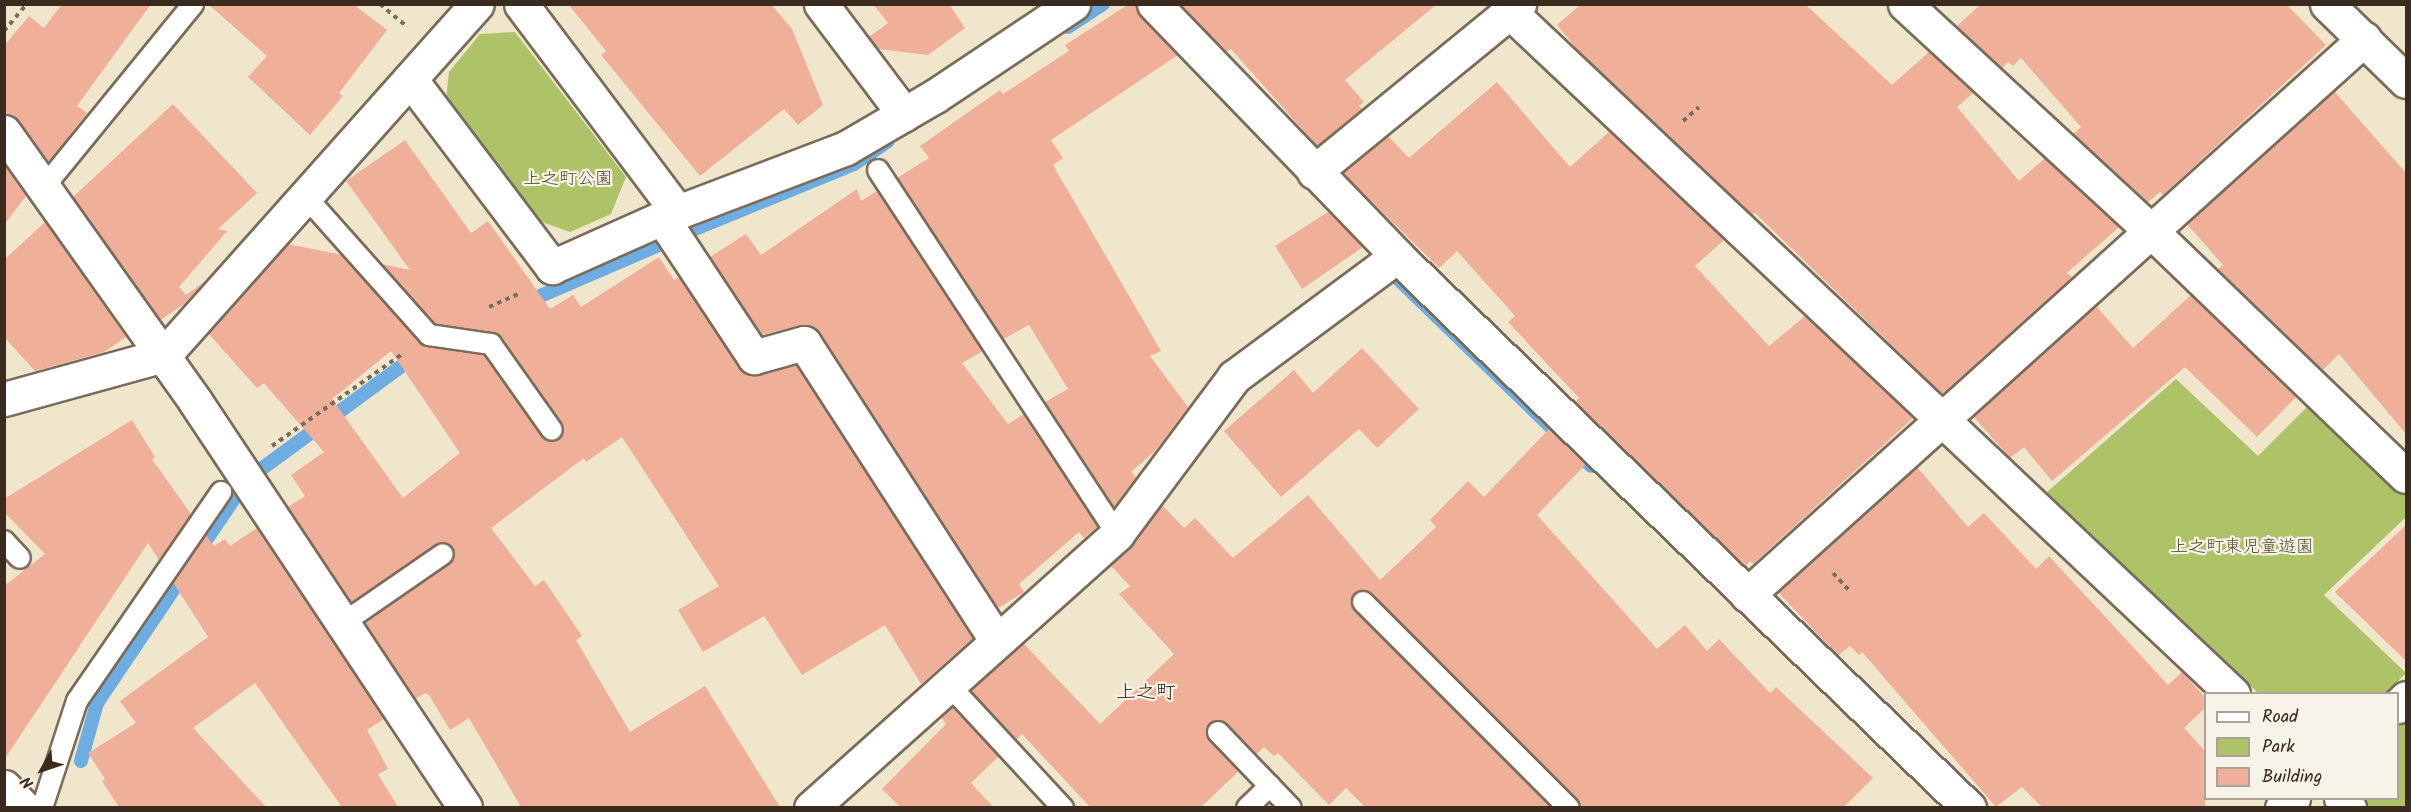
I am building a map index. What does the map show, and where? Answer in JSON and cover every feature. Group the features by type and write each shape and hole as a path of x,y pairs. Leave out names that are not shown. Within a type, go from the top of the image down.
{"street":[{"path":"4,399 164,355 477,4"},
{"path":"521,4 670,215 754,357 804,343 998,641"},
{"path":"821,4 904,114"},
{"path":"410,80 552,267 670,215 846,148 904,114 1073,4"},
{"path":"1155,4 1314,172 1389,262 1747,595 1969,807"},
{"path":"1905,4 2149,229 2406,476"},
{"path":"2327,4 2406,81"},
{"path":"1314,172 1515,8 1941,418 2232,692"},
{"path":"1747,595 2149,229 2364,39"},
{"path":"4,132 164,355 230,480 343,624 465,807"},
{"path":"811,807 1117,534 1234,376 1389,262"},
{"path":"4,787 24,807"}],"lane":[{"path":"44,188 193,4"},
{"path":"878,170 1117,534"},
{"path":"306,197 429,335 491,344 552,430"},
{"path":"42,807 77,701 230,480"},
{"path":"4,541 20,558"},
{"path":"343,624 443,554"},
{"path":"1363,602 1569,807"},
{"path":"949,685 1063,807"},
{"path":"1218,732 1291,807"},
{"path":"1248,807 1270,786"}],"path":[{"path":"4,31 27,4"},
{"path":"230,480 429,335 545,282 552,267"}],"green space":[{"name":"上之町公園","path":"515,32 626,177 611,214 570,232 539,221 446,99 449,72 480,34"},
{"name":"上之町東児童遊園","path":"2176,379 2258,456 2311,403 2406,495 2406,517 2324,595 2406,673 2387,692 2257,692 2046,493"},
{"path":"2406,714 2406,807 2369,807 2362,800 2399,800 2399,721"}],"building":[{"path":"62,4 151,4 77,106 87,113 49,162 19,121 4,114 4,46 29,16 44,28"},
{"path":"208,4 353,4 387,30 339,93 343,96 310,135 248,77 267,56"},
{"path":"568,4 771,4 792,29 823,105 798,125 784,109 700,176 601,55 606,51"},
{"path":"873,4 949,4 965,28 928,55 878,49 869,37 888,23"},
{"path":"1129,4 1136,4 1141,17 1178,55 1051,140 1063,158 1053,165 1161,351 1150,356 1188,407 1155,451 1131,472 1136,477 1114,507 1045,402 1068,389 1029,325 1003,339 897,178 929,158 920,146 1000,90 1003,94 1069,51 1065,45"},
{"path":"1181,4 1437,4 1345,80 1364,102 1359,106 1362,109 1317,146 1231,49 1226,52"},
{"path":"1581,4 1805,4 1892,85 1929,52 1973,93 1957,107 2019,181 2045,158 2119,227 2067,273 2072,277 1942,394 1755,213 1752,215 1577,49 1557,25"},
{"path":"1981,4 2286,4 2326,45 2163,195 2160,192 2148,202 2073,134 2081,127 2021,58 2013,66 2008,62 2002,68 1957,26"},
{"path":"1497,82 1570,167 1609,132 1724,240 1695,266 1769,346 1805,316 1913,418 1753,564 1751,561 1745,566 1575,402 1579,398 1508,322 1515,316 1457,251 1439,268 1343,173 1388,136 1409,158"},
{"path":"2334,91 2406,173 2406,434 2339,354 2323,370 2218,269 2223,265 2187,224"},
{"path":"173,104 257,193 218,229 227,231 179,287 186,295 204,282 183,305 160,320 73,197"},
{"path":"405,140 471,233 488,221 550,309 573,295 581,307 659,257 674,280 679,277 747,374 759,375 796,365 973,638 921,684 885,625 802,675 764,616 703,652 678,610 719,586 622,437 586,462 584,458 491,528 535,586 544,580 582,636 576,640 630,732 705,686 780,807 521,807 469,718 450,730 429,695 425,693 415,699 365,623 450,564 455,554 452,547 443,542 436,544 351,603 288,507 305,496 291,475 324,452 264,383 257,388 208,333 288,244 342,255 420,343 484,355 543,437 554,442 563,434 562,423 500,337 435,324 382,264 410,270 346,181","holes":["391,351 460,453 403,498 332,399"]},
{"path":"4,165 26,196 4,225"},
{"path":"857,189 861,201 877,191 983,351 962,363 1008,424 1024,414 1098,526 1084,538 1079,532 1019,584 1024,592 998,608 820,333 811,326 800,325 762,335 710,257 746,234 761,255"},
{"path":"1328,212 1363,247 1302,289 1275,246"},
{"path":"45,222 126,337 104,352 35,371 4,337 4,260"},
{"path":"2191,295 2296,397 2257,437 2185,367 2052,481 2024,447 2010,458 1973,416 2096,306 2133,348"},
{"path":"1362,348 1419,409 1377,448 1359,429 1281,497 1224,431 1294,370 1313,393"},
{"path":"132,420 155,457 152,459 191,514 159,560 148,543 4,760 4,586 45,554 4,512 4,499"},
{"path":"1549,429 1586,464 1537,515 1657,649 1685,625 1707,651 1719,639 1770,693 1776,687 1873,778 1844,807 1581,807 1577,800 1366,590 1352,598 1355,610 1552,807 1365,807 1346,788 1329,805 1278,753 1274,756 1264,747 1256,755 1227,724 1216,720 1207,728 1207,735 1239,771 1201,807 1090,807 1022,734 1016,740 970,690 1023,643 1100,724 1174,654 1119,594 1130,586 1110,565 1132,545 1162,505 1184,528 1195,518 1233,558 1308,495 1380,580 1436,527 1430,520 1468,481 1484,497"},
{"path":"1917,467 1968,527 1984,513 2036,569 2049,556 2168,685 2182,672 2204,696 2204,709 2184,728 2204,750 2205,807 2042,807 2022,787 1996,807 1862,652 1859,655 1850,646 1838,656 1778,592"},
{"path":"2406,525 2406,661 2335,592"},
{"path":"257,528 384,719 367,730 388,769 378,774 398,807 342,807 255,683 193,728 266,807 119,807 102,781 105,779 88,753 136,723 120,701 208,637 173,582 206,535 214,546 225,539 230,546"},
{"path":"953,706 999,756 971,783 993,807 900,807 882,789 946,724 941,717"}],"waterway":[{"path":"1068,27 1103,4"},
{"path":"690,231 854,164 887,142"},
{"path":"524,303 661,244"},
{"path":"1392,273 1591,466"},
{"path":"260,470 415,356"},
{"path":"198,552 238,493 230,481"},
{"path":"81,761 97,703 186,571"}],"district":[{"name":"上之町","path":"1146,693"}]}
